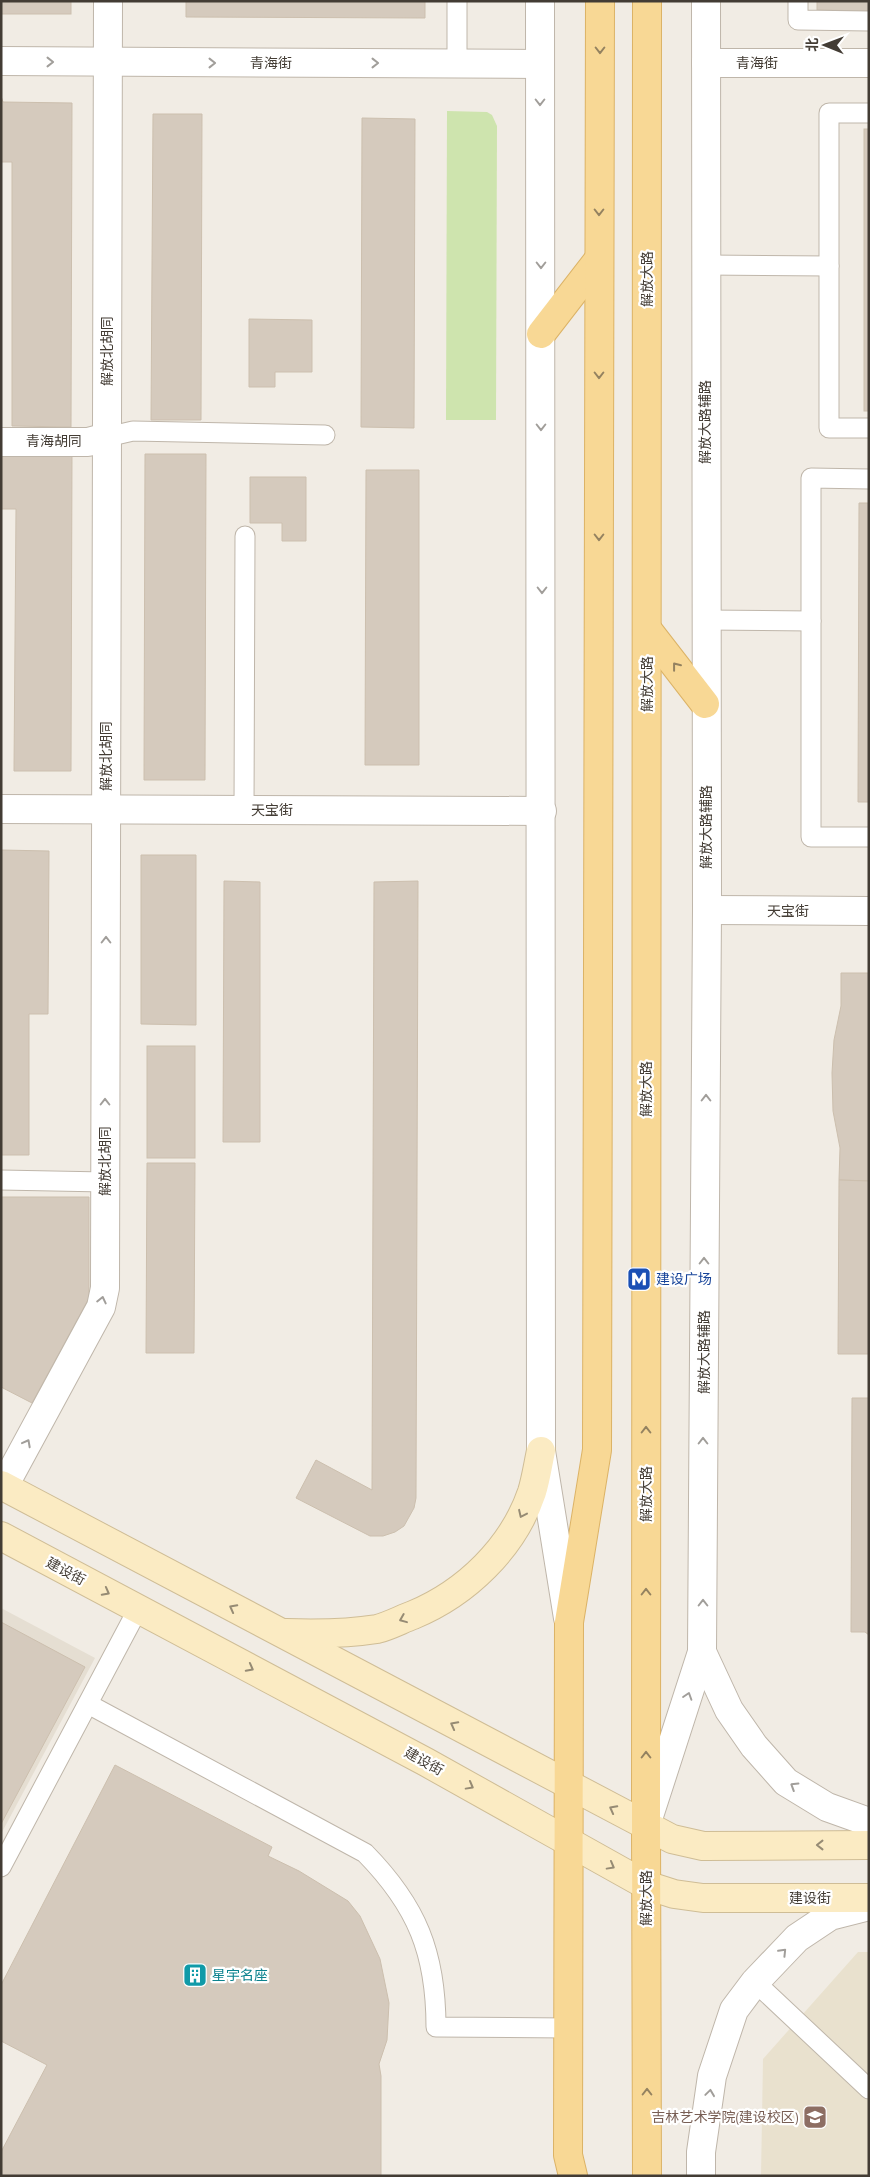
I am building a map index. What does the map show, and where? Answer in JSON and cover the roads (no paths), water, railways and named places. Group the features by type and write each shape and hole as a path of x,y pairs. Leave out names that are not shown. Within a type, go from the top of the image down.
{"main road":[{"path":"568,2171 567,1841 569,1622 597,1450 600,1"},
{"name":"解放大路","path":"647,1 647,2176"},
{"path":"541,334 599,259"},
{"path":"647,629 705,704"},
{"path":"280,1633 331,1635 380,1628 426,1609 455,1593 493,1559 515,1529 532,1493 541,1451"},
{"path":"3,1486 672,1839 703,1846 869,1845"},
{"name":"建设街","path":"1,1536 426,1762 646,1885 674,1894 703,1898 869,1898"}],"street":[{"name":"解放北胡同","path":"3,1486 101,1307 105,1288 108,1"},
{"path":"540,1 541,1451 569,1622"},
{"name":"解放大路辅路","path":"702,1652 707,910 705,704 706,1"},
{"name":"青海街","path":"1,61 540,64"},
{"name":"青海街","path":"706,63 869,63"},
{"name":"青海胡同","path":"1,442 88,442 107,437"},
{"name":"天宝街","path":"1,809 542,811"},
{"name":"天宝街","path":"707,910 869,911"},
{"path":"646,1826 702,1652"},
{"path":"702,1652 729,1710 754,1746 786,1782 827,1807 869,1822"},
{"path":"700,2176 701,2152 712,2076 734,2010 755,1982 803,1934 830,1916 869,1906"},
{"path":"647,2140 660,2176"}],"lane":[{"path":"457,1 457,64"},
{"path":"798,1 798,20 869,21"},
{"path":"869,113 828,113 829,428 869,428"},
{"path":"705,265 829,266"},
{"path":"107,437 133,430 325,435"},
{"path":"869,479 811,478 810,621 811,837 869,837"},
{"path":"244,536 244,810"},
{"path":"706,620 810,621"},
{"path":"1,1180 105,1182"},
{"path":"1,1867 138,1609"},
{"path":"88,1704 365,1853 386,1874 403,1898 427,1948 433,1974 436,2027 568,2028"},
{"path":"755,1982 869,2089"}],"place":[{"name":"建设广场","path":"639,1279"},
{"name":"星宇名座","path":"195,1975"},
{"name":"吉林艺术学院(建设校区)","path":"815,2117"}]}
